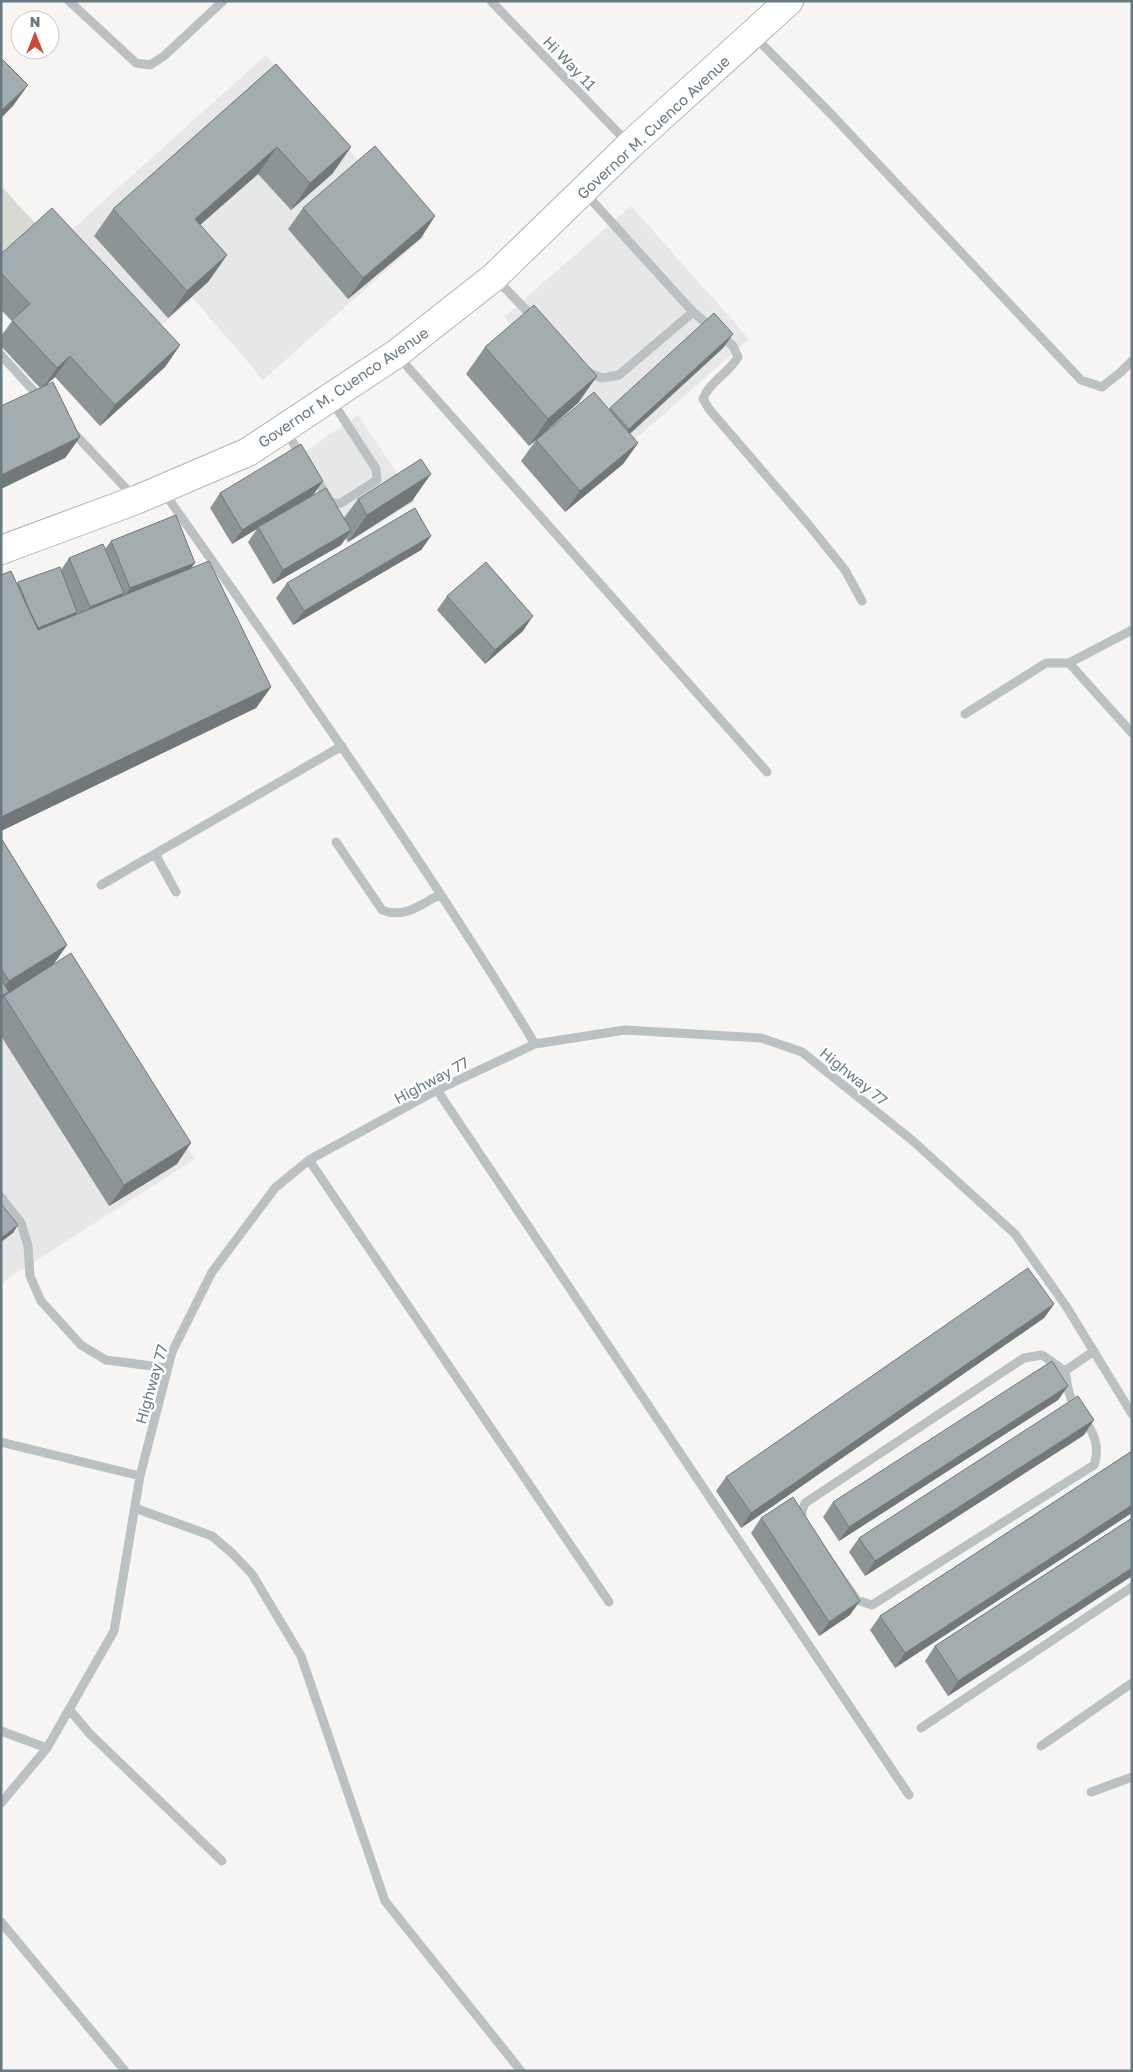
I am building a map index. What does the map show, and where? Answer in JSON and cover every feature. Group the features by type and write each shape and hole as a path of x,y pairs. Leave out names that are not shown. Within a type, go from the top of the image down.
{"main road":[{"name":"Governor M. Cuenco Avenue","path":"1,550 136,500 248,452 396,354 494,277 630,145 789,1"}],"street":[{"path":"69,1 136,64 150,65 164,56 222,1"},
{"name":"Hi Way 11","path":"491,1 630,145"},
{"path":"753,35 832,115 1081,380 1102,387 1132,361"},
{"path":"583,191 693,312 733,346 738,357 733,366 707,389 703,400 709,410 827,547 845,570 862,601"},
{"path":"494,277 541,325"},
{"path":"581,366 595,376 610,378 619,375 693,312"},
{"path":"396,354 766,772"},
{"path":"1,355 46,404"},
{"path":"284,428 330,501 335,504 341,503 377,480 376,469 330,398"},
{"path":"66,425 136,500"},
{"path":"162,489 342,746 535,1044"},
{"path":"965,714 1046,663 1069,663 1132,630"},
{"path":"1069,663 1132,733"},
{"path":"101,885 342,746"},
{"path":"336,842 382,910 392,914 404,914 439,894"},
{"path":"155,854 176,892"},
{"name":"Highway 77","path":"1,1803 47,1748 114,1631 140,1476 167,1368 172,1352 212,1272 275,1188 309,1160 437,1090 535,1044 625,1030 761,1038 802,1052 913,1141 1015,1234 1066,1306 1132,1414"},
{"path":"437,1090 909,1795"},
{"path":"309,1160 609,1602"},
{"path":"1,1197 21,1223 28,1246 30,1276 41,1301 81,1345 106,1360 167,1368"},
{"path":"1065,1371 1094,1351"},
{"path":"1042,1355 1065,1371 1070,1396 1097,1440 1098,1455 1094,1465 872,1606 857,1600 802,1522 805,1502 1024,1358 1042,1355"},
{"path":"1,1442 140,1476"},
{"path":"135,1508 212,1536 252,1574 301,1656 385,1901 521,2071"},
{"path":"921,1728 1132,1587"},
{"path":"1041,1746 1132,1683"},
{"path":"69,1710 88,1733 222,1861"},
{"path":"1,1731 47,1748"},
{"path":"1092,1792 1132,1777"},
{"path":"1,1922 125,2071"}],"shaded area":[{"path":"266,55 425,236 263,380 193,298 155,331 67,234"},
{"path":"1,186 36,224 1,256"},
{"path":"631,206 749,339 622,451 504,317"},
{"path":"358,415 416,501 347,544 291,461"},
{"path":"1,881 55,966 195,1159 1,1283"}],"building":[{"path":"1,58 28,85 1,111"},
{"path":"276,64 351,147 310,183 277,147 195,219 227,255 187,291 113,209"},
{"path":"375,146 435,216 363,278 303,208"},
{"path":"52,208 180,345 115,405 70,356 57,368 12,320 30,304 1,273 1,254"},
{"path":"534,305 597,376 548,419 485,347"},
{"path":"714,313 733,334 629,429 610,408"},
{"path":"53,382 80,437 1,475 1,406"},
{"path":"594,392 638,443 580,491 536,440"},
{"path":"301,444 323,481 242,530 220,493"},
{"path":"421,459 431,474 367,515 358,499"},
{"path":"326,488 351,530 283,570 258,527"},
{"path":"415,508 431,536 304,611 287,583"},
{"path":"176,515 195,563 130,588 111,541"},
{"path":"103,544 124,593 90,607 69,558"},
{"path":"209,561 271,687 1,817 1,575 11,571 38,630"},
{"path":"486,562 533,616 495,650 447,596"},
{"path":"60,567 77,612 38,628 18,582"},
{"path":"1,838 67,945 9,981 1,968"},
{"path":"71,953 191,1143 124,1185 4,996"},
{"path":"1,979 9,992 1,996"},
{"path":"1,1204 18,1225 1,1238"},
{"path":"1028,1268 1054,1304 751,1513 726,1477"},
{"path":"1052,1361 1068,1386 849,1527 833,1502"},
{"path":"1078,1396 1094,1420 875,1561 859,1538"},
{"path":"1132,1451 1132,1505 905,1653 880,1616"},
{"path":"793,1497 860,1601 829,1622 761,1518"},
{"path":"1132,1518 1132,1568 958,1681 935,1646"}]}
